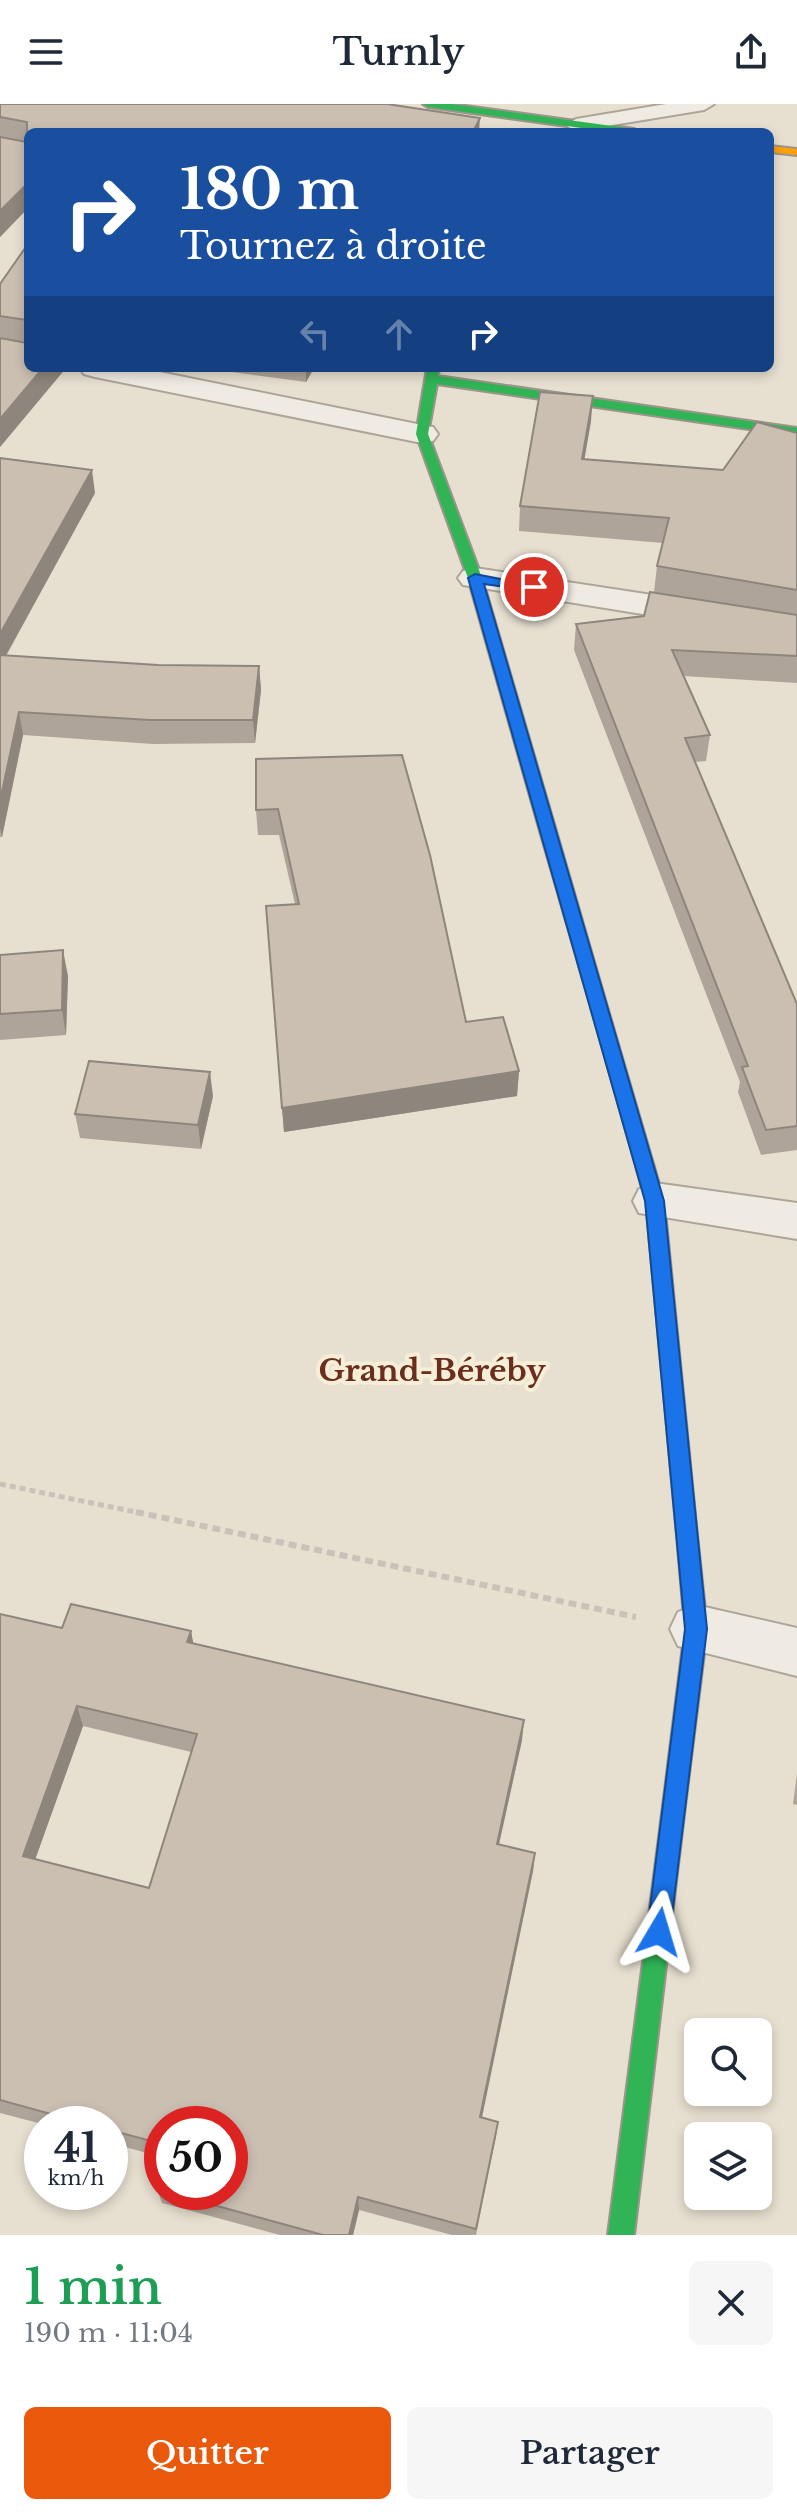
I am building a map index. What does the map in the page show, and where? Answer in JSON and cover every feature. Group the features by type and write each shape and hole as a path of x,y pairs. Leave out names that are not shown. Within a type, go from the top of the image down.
{"main road":[{"path":"428,104 601,128"},
{"path":"774,149 797,152"},
{"path":"621,2235 696,1629 655,1201 475,578 422,434 432,374 797,432"}],"street":[{"path":"115,372 422,434"},
{"path":"475,578 797,628"},
{"path":"655,1201 797,1221"},
{"path":"696,1629 797,1652"}],"lane":[{"path":"576,125 704,104"}],"path":[{"path":"0,1484 696,1629"}],"building":[{"path":"0,104 387,104 480,118 475,128 27,128 27,122 0,117"},
{"path":"0,137 24,141 24,187 0,211"},
{"path":"24,250 24,320 0,316 0,284"},
{"path":"0,338 24,342 24,372 40,372 0,419"},
{"path":"540,392 593,396 582,459 723,470 757,422 797,433 797,590 657,566 669,518 520,506"},
{"path":"0,458 92,470 0,634"},
{"path":"650,592 797,615 797,656 672,650 710,735 685,738 797,1004 797,1126 766,1130 742,1067 748,1066 576,624 644,616"},
{"path":"0,655 158,665 259,666 253,720 150,720 19,712 0,801"},
{"path":"402,755 430,855 466,1022 503,1017 519,1071 282,1108 266,906 299,904 278,809 256,810 256,759"},
{"path":"63,950 62,1010 0,1014 0,955"},
{"path":"89,1061 210,1072 198,1125 75,1114"},
{"path":"71,1604 191,1631 187,1642 524,1720 497,1844 535,1853 480,2117 498,2122 476,2229 358,2197 349,2235 323,2235 232,2210 248,2210 248,2106 144,2106 144,2139 128,2135 128,2106 24,2107 0,2100 0,1614 62,1628","holes":["77,1706 197,1734 149,1888 23,1856"]}],"traffic: fast":[{"path":"428,104 605,128"},
{"path":"432,372 422,434 475,578 548,831"},
{"path":"430,379 797,432"},
{"path":"600,1010 655,1201 687,1535"},
{"path":"621,2235 674,1806"}],"traffic: slow":[{"path":"774,149 797,152"}],"traffic: jam":[{"path":"548,831 600,1010"},
{"path":"674,1806 696,1629 687,1535"}],"district":[{"name":"Grand-Béréby","path":"432,1370"}],"route":[{"path":"534,587 475,578 655,1201 696,1629 659,1932"}]}
